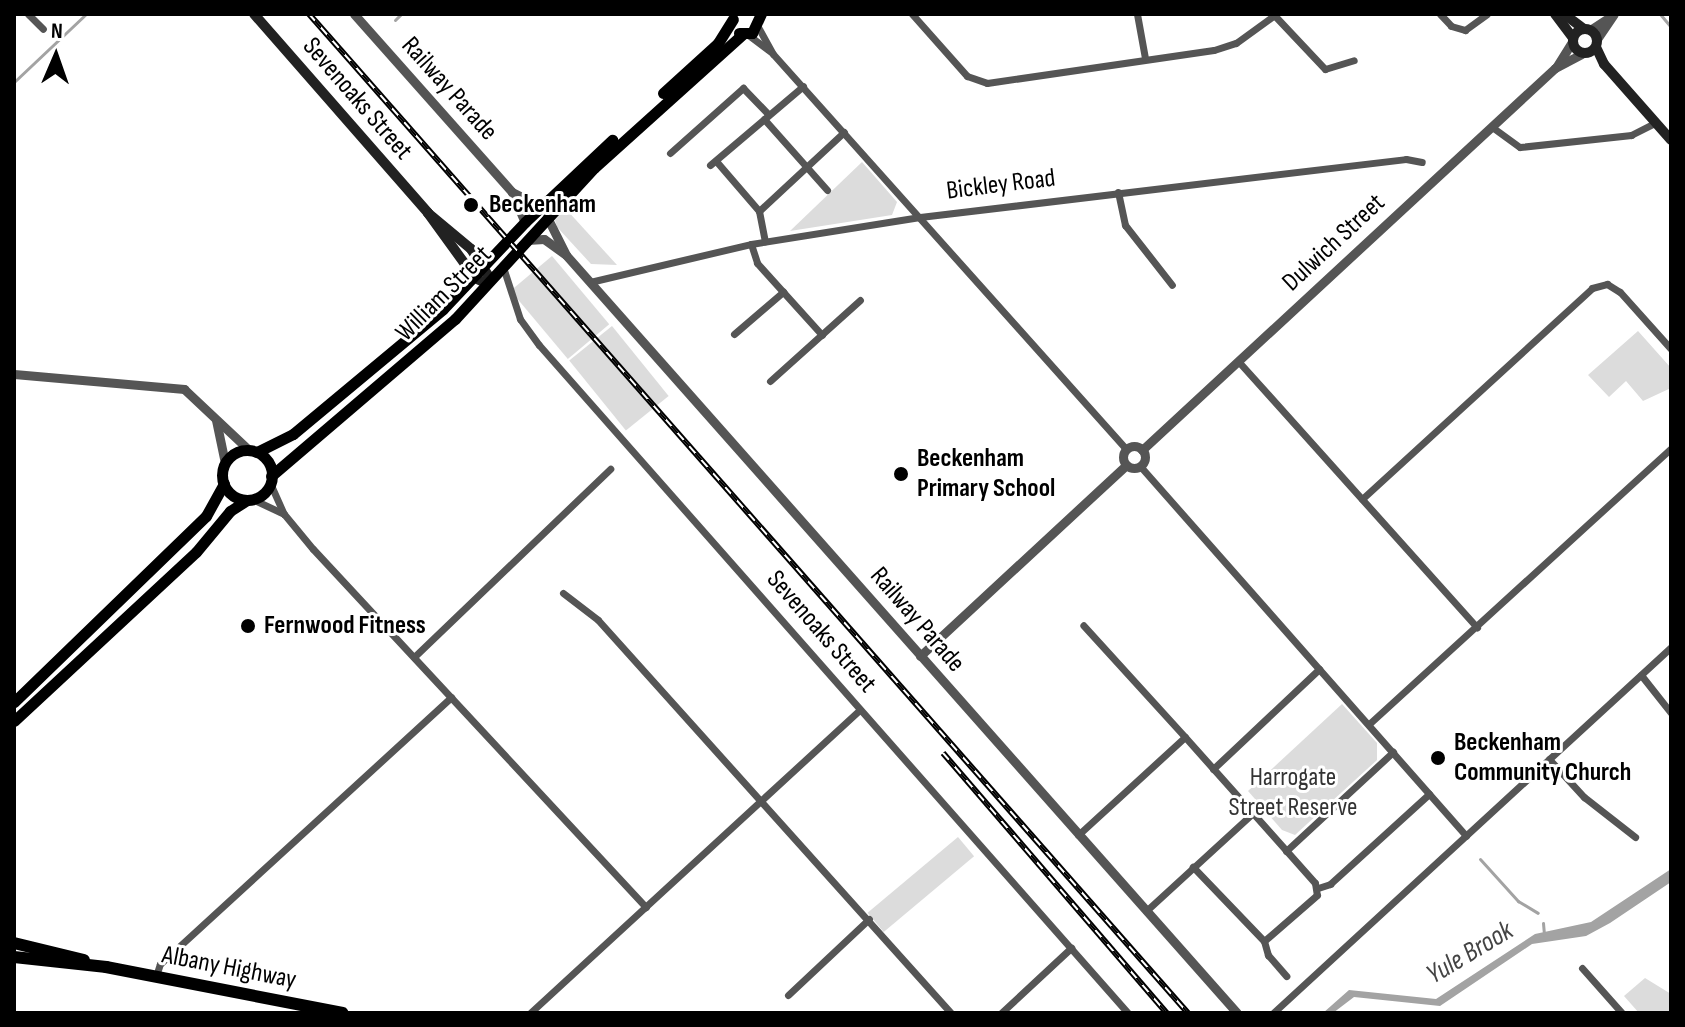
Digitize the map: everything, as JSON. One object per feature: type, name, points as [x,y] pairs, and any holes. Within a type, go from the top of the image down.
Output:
[{"type":"highway","name":"Albany Highway","points":[[14,943],[106,967]]},
{"type":"highway","name":"Albany Highway","points":[[14,957],[106,967],[343,1013]]},
{"type":"main road","name":"Sevenoaks Street","points":[[254,14],[428,213],[475,278],[490,282]]},
{"type":"main road","points":[[1555,14],[1584,54],[1604,64]]},
{"type":"main road","points":[[1564,14],[1592,36],[1604,64],[1671,140]]},
{"type":"main road","name":"William Street","points":[[271,480],[356,407],[490,282],[526,240],[544,212],[718,43],[733,16],[745,34]]},
{"type":"main road","name":"William Street","points":[[253,451],[293,434],[475,278],[525,222],[544,212],[761,17]]},
{"type":"main road","points":[[1572,40],[1592,36]]},
{"type":"main road","points":[[1584,54],[1592,36]]},
{"type":"main road","name":"Sevenoaks Street","points":[[428,213],[444,223],[485,266],[490,282]]},
{"type":"main road","points":[[14,702],[206,516],[224,484],[225,463],[234,454],[253,451],[268,463],[271,480],[250,499],[230,511],[196,552],[14,721]]},
{"type":"main road","points":[[224,484],[231,494],[250,499]]},
{"type":"street","points":[[28,14],[43,29]]},
{"type":"street","name":"Railway Parade","points":[[354,14],[512,192],[544,212],[566,255]]},
{"type":"street","points":[[912,14],[976,82],[1236,43],[1276,15],[1325,69],[1354,60]]},
{"type":"street","points":[[1137,14],[1145,58]]},
{"type":"street","points":[[1440,14],[1451,26],[1465,30],[1487,14]]},
{"type":"street","points":[[1592,36],[1614,14]]},
{"type":"street","points":[[761,17],[773,54]]},
{"type":"street","points":[[745,34],[773,54],[803,86],[1126,449],[1126,465]]},
{"type":"street","name":"Dulwich Street","points":[[1142,450],[1555,68],[1572,40]]},
{"type":"street","name":"Dulwich Street","points":[[1555,68],[1584,54]]},
{"type":"street","points":[[765,241],[759,211],[713,163],[803,86]]},
{"type":"street","points":[[670,153],[743,88],[827,190]]},
{"type":"street","points":[[1492,127],[1520,147],[1631,135],[1656,122]]},
{"type":"street","points":[[759,211],[844,132]]},
{"type":"street","name":"Bickley Road","points":[[590,282],[765,241],[920,217],[1406,159],[1422,162]]},
{"type":"street","name":"Railway Parade","points":[[512,192],[525,222]]},
{"type":"street","points":[[1118,192],[1125,225],[1172,285]]},
{"type":"street","name":"Railway Parade","points":[[526,240],[544,239],[566,255],[1237,1013]]},
{"type":"street","points":[[751,244],[757,263],[822,335]]},
{"type":"street","name":"Sevenoaks Street","points":[[503,267],[513,303],[539,345],[1128,1013]]},
{"type":"street","points":[[1362,499],[1592,288],[1607,284],[1620,292],[1671,349]]},
{"type":"street","points":[[734,334],[783,292]]},
{"type":"street","points":[[770,381],[860,300]]},
{"type":"street","points":[[1238,361],[1477,627]]},
{"type":"street","points":[[14,374],[166,385],[199,398],[216,420],[253,451]]},
{"type":"street","points":[[216,420],[225,463]]},
{"type":"street","points":[[1369,724],[1671,448]]},
{"type":"street","points":[[1126,449],[1142,450],[1140,466]]},
{"type":"street","points":[[920,656],[1126,465],[1140,466],[1466,836]]},
{"type":"street","points":[[414,657],[610,469]]},
{"type":"street","points":[[271,480],[284,514],[646,907]]},
{"type":"street","points":[[250,499],[284,514]]},
{"type":"street","points":[[563,593],[598,620],[763,800],[951,1013]]},
{"type":"street","points":[[1083,625],[1318,888]]},
{"type":"street","points":[[1273,1013],[1671,647]]},
{"type":"street","points":[[1213,769],[1319,669]]},
{"type":"street","points":[[1641,675],[1671,713]]},
{"type":"street","points":[[156,976],[173,951],[451,697]]},
{"type":"street","points":[[530,1013],[860,710]]},
{"type":"street","points":[[1078,835],[1185,737]]},
{"type":"street","points":[[1286,851],[1393,752]]},
{"type":"street","points":[[1549,759],[1584,797],[1635,837]]},
{"type":"street","points":[[1264,941],[1313,900],[1318,888],[1330,884],[1429,794]]},
{"type":"street","points":[[1146,911],[1253,813]]},
{"type":"street","points":[[1193,867],[1264,941],[1268,955],[1286,976]]},
{"type":"street","points":[[788,995],[869,919]]},
{"type":"street","points":[[1001,1013],[1071,948]]},
{"type":"street","points":[[1582,968],[1622,1013]]},
{"type":"green space","points":[[862,162],[897,202],[892,215],[790,231]]},
{"type":"green space","points":[[565,208],[617,265],[591,264],[557,227],[555,220]]},
{"type":"green space","points":[[552,256],[609,324],[568,359],[511,291]]},
{"type":"green space","points":[[612,326],[669,396],[626,431],[569,361]]},
{"type":"green space","points":[[1638,331],[1671,368],[1671,388],[1643,401],[1626,381],[1609,397],[1588,375]]},
{"type":"green space","name":"Harrogate Street Reserve","points":[[1342,704],[1377,743],[1377,760],[1295,835],[1282,830],[1248,791]]},
{"type":"green space","points":[[958,837],[974,856],[884,932],[868,913]]},
{"type":"green space","points":[[1645,978],[1671,994],[1671,1013],[1639,1013],[1624,996]]},
{"type":"shaded area","points":[[1671,869],[1671,882],[1610,923],[1586,936],[1532,944],[1440,1006],[1354,997],[1333,1013],[1323,1013],[1349,990],[1436,999],[1535,934],[1591,922]]},
{"type":"waterway","points":[[14,82],[86,14]]},
{"type":"waterway","points":[[395,20],[401,14]]},
{"type":"waterway","points":[[1660,14],[1671,27]]},
{"type":"waterway","points":[[1480,859],[1518,901],[1538,913]]},
{"type":"waterway","points":[[1543,923],[1544,935]]},
{"type":"railway","points":[[309,14],[1188,1013]]},
{"type":"railway","points":[[943,753],[1167,1013]]},
{"type":"place","name":"Beckenham","points":[[471,205]]},
{"type":"place","name":"Beckenham Primary School","points":[[901,474]]},
{"type":"place","name":"Fernwood Fitness","points":[[248,626]]},
{"type":"place","name":"Beckenham Community Church","points":[[1438,758]]},
{"type":"water label","name":"Yule Brook","points":[[1470,953]]}]
